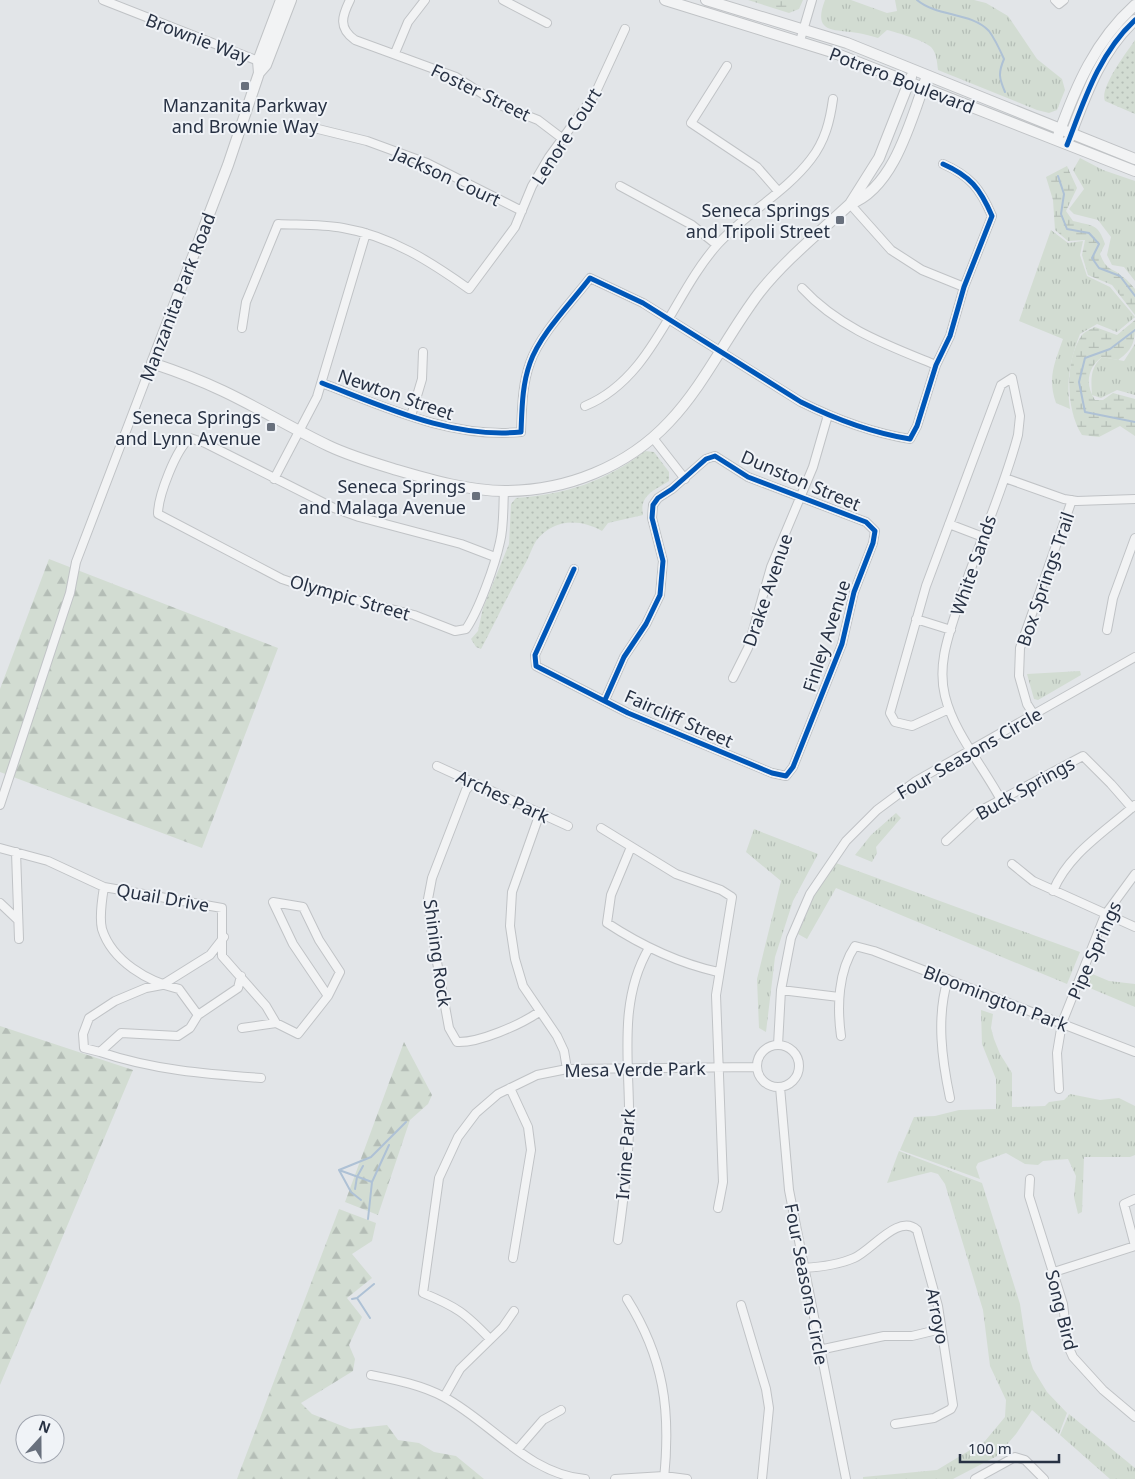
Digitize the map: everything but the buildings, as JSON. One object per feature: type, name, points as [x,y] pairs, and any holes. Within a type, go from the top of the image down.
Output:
[{"type":"street","name":"Brownie Way","points":[[102,0],[261,66]]},
{"type":"street","name":"Manzanita Park Road","points":[[0,805],[70,593],[76,562],[228,165],[281,0]]},
{"type":"street","name":"Manzanita Park Road","points":[[261,66],[291,0]]},
{"type":"street","name":"Foster Street","points":[[350,0],[342,19],[343,28],[355,40],[456,77],[500,105],[538,120],[563,139]]},
{"type":"street","points":[[395,54],[408,22],[425,0]]},
{"type":"street","points":[[503,0],[547,24]]},
{"type":"street","name":"Potrero Boulevard","points":[[665,0],[800,41],[923,87],[1135,171]]},
{"type":"street","name":"Potrero Boulevard","points":[[706,0],[848,43],[1135,159]]},
{"type":"street","points":[[800,41],[812,0]]},
{"type":"street","points":[[1056,140],[1090,60],[1108,32],[1135,5]]},
{"type":"street","points":[[1067,145],[1100,66],[1112,47],[1135,20]]},
{"type":"street","name":"Lenore Court","points":[[366,233],[413,253],[470,289],[510,236],[539,172],[596,94],[625,29]]},
{"type":"street","points":[[727,66],[691,123],[757,166],[778,191]]},
{"type":"street","points":[[152,362],[224,391],[330,447],[410,474],[456,485],[504,491],[540,489],[596,473],[621,461],[653,438],[680,409],[744,313],[780,268],[850,204],[879,158],[914,70]]},
{"type":"street","points":[[850,204],[863,198],[885,174],[902,142],[927,76]]},
{"type":"street","points":[[585,406],[611,393],[623,382],[641,360],[717,245],[733,228],[797,175],[821,143],[830,120],[833,99]]},
{"type":"street","name":"Jackson Court","points":[[314,128],[367,141],[420,160],[522,211]]},
{"type":"street","points":[[669,318],[801,402],[828,415],[894,436],[910,439],[917,426],[936,365],[955,324],[964,287],[992,216],[986,202],[970,179],[962,172],[943,164]]},
{"type":"street","points":[[620,186],[692,225],[717,245]]},
{"type":"street","points":[[850,204],[891,250],[922,270],[964,287]]},
{"type":"street","points":[[242,328],[246,302],[278,224],[320,226],[366,233],[336,329],[318,397],[274,479],[359,517],[461,544],[495,557],[502,534],[504,491]]},
{"type":"street","name":"Newton Street","points":[[322,383],[411,416],[468,432],[495,435],[521,432],[522,402],[530,361],[538,346],[590,278],[643,302],[669,318]]},
{"type":"street","points":[[802,288],[818,306],[851,328],[936,365]]},
{"type":"street","points":[[411,416],[422,379],[423,352]]},
{"type":"street","name":"White Sands","points":[[949,524],[1001,385],[1012,378],[1019,409],[1020,425],[1015,448],[951,630],[942,669],[943,687],[949,709],[1001,800]]},
{"type":"street","name":"Drake Avenue","points":[[733,678],[748,648],[771,567],[813,467],[828,415]]},
{"type":"street","name":"Olympic Street","points":[[274,479],[205,443],[190,438],[182,445],[158,501],[158,514],[282,579],[414,615],[455,631],[466,629],[472,620],[495,557]]},
{"type":"street","points":[[605,700],[624,657],[650,617],[660,595],[663,561],[652,518],[653,506],[658,498],[685,479],[653,438]]},
{"type":"street","name":"Dunston Street","points":[[685,479],[706,459],[715,456],[748,477],[866,522],[875,531]]},
{"type":"street","points":[[1005,478],[1072,500],[1135,498]]},
{"type":"street","name":"Box Springs Trail","points":[[1034,715],[1027,704],[1019,676],[1020,648],[1072,500]]},
{"type":"street","points":[[949,709],[912,726],[895,722],[891,718],[891,708],[916,619],[949,524],[983,536]]},
{"type":"street","name":"Finley Avenue","points":[[786,776],[793,766],[842,644],[854,592],[873,543],[875,531]]},
{"type":"street","points":[[1107,630],[1113,598],[1135,538]]},
{"type":"street","name":"Faircliff Street","points":[[574,569],[535,654],[536,666],[680,736],[772,773],[786,776]]},
{"type":"street","points":[[916,619],[951,630]]},
{"type":"street","name":"Four Seasons Circle","points":[[778,1045],[781,990],[785,961],[799,918],[823,872],[846,841],[896,794],[1135,658]]},
{"type":"street","name":"Buck Springs","points":[[946,840],[976,813],[1083,756],[1133,807]]},
{"type":"street","name":"Arches Park","points":[[437,766],[568,826]]},
{"type":"street","name":"Shining Rock","points":[[473,782],[466,790],[438,861],[428,899],[449,1028],[457,1042],[468,1042],[515,1025],[539,1012]]},
{"type":"street","points":[[1053,891],[1060,875],[1070,862],[1133,807]]},
{"type":"street","points":[[540,813],[512,892],[509,911],[518,975],[528,997],[557,1036],[564,1051],[567,1069]]},
{"type":"street","points":[[600,828],[676,874],[721,890],[732,897],[730,917],[718,972],[716,995],[723,1182],[718,1208]]},
{"type":"street","points":[[631,847],[611,895],[607,923],[649,948],[698,968],[718,972]]},
{"type":"street","points":[[0,848],[48,861],[104,887],[102,928],[112,950],[140,973],[162,985],[179,989],[198,1015]]},
{"type":"street","points":[[16,852],[19,939]]},
{"type":"street","points":[[1012,864],[1033,881],[1135,927]]},
{"type":"street","name":"Pipe Springs","points":[[1059,1089],[1057,1054],[1062,1023],[1106,915],[1135,874]]},
{"type":"street","name":"Quail Drive","points":[[104,887],[222,908],[224,937]]},
{"type":"street","points":[[224,937],[222,956],[266,1006],[276,1023],[298,1034],[328,996],[340,972],[320,940],[303,907],[273,902],[293,944],[328,996]]},
{"type":"street","points":[[0,903],[18,920]]},
{"type":"street","points":[[224,937],[210,955],[162,985],[146,988],[115,1001],[89,1018],[83,1034],[84,1048],[123,1060],[184,1072],[261,1078]]},
{"type":"street","name":"Bloomington Park","points":[[839,997],[849,954],[855,946],[948,979],[1135,1052]]},
{"type":"street","name":"Irvine Park","points":[[618,1240],[627,1160],[630,998],[640,962],[649,948]]},
{"type":"street","points":[[100,1052],[121,1033],[178,1036],[190,1028],[198,1015],[238,988],[241,976]]},
{"type":"street","points":[[948,979],[941,1015],[944,1070],[950,1098]]},
{"type":"street","points":[[781,990],[839,997],[838,1016],[841,1036]]},
{"type":"street","points":[[242,1028],[276,1023]]},
{"type":"street","points":[[778,1045],[791,1049],[799,1061],[797,1075],[793,1081],[780,1086],[774,1086],[762,1079],[757,1067],[758,1060],[765,1049],[778,1045]]},
{"type":"street","name":"Mesa Verde Park","points":[[490,1339],[461,1310],[422,1293],[435,1198],[444,1163],[458,1137],[476,1113],[510,1088],[536,1075],[567,1069],[757,1067]]},
{"type":"street","name":"Four Seasons Circle","points":[[780,1086],[789,1190],[819,1350],[846,1479]]},
{"type":"street","points":[[510,1088],[528,1127],[531,1150],[513,1258]]},
{"type":"street","name":"Song Bird","points":[[1030,1180],[1028,1196],[1063,1304],[1068,1346],[1072,1357],[1103,1390],[1135,1417]]},
{"type":"street","points":[[1054,1272],[1135,1246],[1124,1204],[1135,1199]]},
{"type":"street","name":"Arroyo","points":[[804,1268],[824,1266],[854,1258],[901,1225],[913,1226],[917,1230],[938,1306],[952,1391],[951,1410],[934,1418],[895,1424]]},
{"type":"street","points":[[627,1298],[648,1335],[664,1392],[668,1418],[664,1477]]},
{"type":"street","points":[[741,1305],[766,1389],[769,1408],[762,1479]]},
{"type":"street","points":[[444,1397],[460,1369],[503,1327],[514,1311]]},
{"type":"street","points":[[819,1350],[884,1336],[912,1336],[941,1329]]},
{"type":"street","points":[[371,1375],[398,1380],[444,1397],[517,1450],[549,1469],[572,1478],[585,1479]]},
{"type":"street","points":[[517,1450],[543,1420],[561,1410]]},
{"type":"street","points":[[975,1479],[1015,1457],[1025,1460],[1044,1479]]},
{"type":"street","points":[[615,1479],[664,1477],[687,1479]]},
{"type":"green space","points":[[748,0],[803,0],[799,9],[789,13]]},
{"type":"green space","points":[[825,0],[851,0],[887,13],[897,11],[895,0],[974,0],[986,3],[1008,16],[1037,59],[1062,79],[1065,90],[1057,110],[1049,113],[1037,110],[938,70],[936,55],[933,49],[910,37],[887,30],[878,38],[828,28],[821,19]]},
{"type":"green space","points":[[1135,40],[1135,114],[1105,101],[1104,95],[1115,70]]},
{"type":"green space","points":[[1080,158],[1103,170],[1135,181],[1135,281],[1124,267],[1112,265],[1107,255],[1111,237],[1098,220],[1074,214],[1069,209],[1084,189],[1073,170]]},
{"type":"green space","points":[[1067,166],[1077,188],[1066,211],[1073,221],[1090,225],[1100,232],[1105,244],[1100,254],[1105,264],[1135,289],[1135,315],[1112,285],[1088,275],[1082,255],[1085,240],[1068,241],[1055,230],[1053,200],[1046,177]]},
{"type":"green space","points":[[1051,230],[1068,243],[1083,241],[1080,255],[1087,276],[1110,287],[1135,317],[1117,332],[1097,324],[1080,334],[1070,371],[1068,389],[1070,409],[1056,403],[1052,386],[1053,370],[1063,339],[1019,321]]},
{"type":"green space","points":[[1135,320],[1133,343],[1128,352],[1118,360],[1102,357],[1093,366],[1089,383],[1095,400],[1103,400],[1113,393],[1135,399],[1135,436],[1120,426],[1099,437],[1082,435],[1073,413],[1069,385],[1072,358],[1076,345],[1083,334],[1095,327],[1117,335]]},
{"type":"green space","points":[[1135,344],[1135,395],[1117,390],[1101,398],[1092,395],[1092,374],[1098,361],[1102,357],[1124,361]]},
{"type":"green space","points":[[645,451],[654,452],[669,472],[669,481],[649,494],[643,503],[643,515],[608,523],[602,531],[584,524],[575,523],[567,523],[550,528],[534,544],[481,649],[476,647],[471,639],[478,631],[483,608],[509,544],[511,504],[516,498],[551,494],[584,485],[616,471]]},
{"type":"green space","points":[[49,559],[278,648],[202,848],[0,772],[0,689]]},
{"type":"green space","points":[[1080,671],[1081,675],[1038,700],[1034,699],[1027,674]]},
{"type":"green space","points":[[896,813],[901,818],[876,847],[877,853],[872,862],[855,855],[871,835]]},
{"type":"green space","points":[[754,829],[818,854],[793,901],[775,957],[766,1032],[759,1028],[757,979],[781,881],[746,852]]},
{"type":"green space","points":[[836,863],[1080,952],[1067,984],[836,888],[807,939],[798,934],[815,893]]},
{"type":"green space","points":[[1090,973],[1109,981],[1135,984],[1135,1007],[1085,986]]},
{"type":"green space","points":[[981,1010],[993,1014],[991,1028],[994,1039],[1000,1054],[1012,1073],[1012,1107],[1045,1106],[1049,1102],[1064,1100],[1070,1094],[1100,1100],[1119,1098],[1135,1106],[1135,1155],[1130,1157],[1084,1157],[1082,1212],[1078,1214],[1074,1197],[1076,1176],[1068,1159],[1043,1161],[1038,1165],[1025,1164],[1006,1153],[978,1163],[976,1167],[980,1179],[900,1150],[914,1117],[935,1116],[959,1110],[996,1109],[996,1079],[982,1044]]},
{"type":"green space","points":[[0,1026],[133,1070],[0,1385]]},
{"type":"green space","points":[[404,1042],[432,1095],[428,1104],[410,1120],[378,1215],[345,1202]]},
{"type":"green space","points":[[899,1151],[982,1183],[1020,1304],[1027,1350],[1033,1369],[1047,1392],[1067,1413],[1059,1434],[1032,1410],[1016,1434],[997,1456],[953,1479],[863,1479],[863,1477],[937,1470],[985,1441],[1005,1417],[1006,1400],[990,1366],[983,1310],[945,1184],[938,1174],[931,1172],[887,1183]]},
{"type":"green space","points":[[339,1209],[376,1223],[372,1241],[352,1254],[372,1278],[347,1298],[362,1317],[349,1345],[355,1359],[353,1371],[301,1403],[312,1414],[350,1429],[387,1425],[398,1440],[419,1443],[434,1452],[456,1456],[484,1479],[237,1479]]},
{"type":"green space","points":[[1069,1414],[1135,1468],[1135,1479],[1110,1479],[1060,1435]]},
{"type":"waterway","points":[[917,0],[934,9],[964,17],[982,25],[989,31],[1004,59],[1000,75],[1005,92]]},
{"type":"waterway","points":[[1058,176],[1064,194],[1061,214],[1067,229],[1089,233],[1099,244],[1092,258],[1099,268],[1120,276],[1135,296]]},
{"type":"waterway","points":[[1135,330],[1110,349],[1085,358],[1079,382],[1085,412],[1135,422]]},
{"type":"waterway","points":[[339,1170],[371,1157],[406,1122]]},
{"type":"waterway","points":[[372,1182],[389,1145]]},
{"type":"waterway","points":[[357,1177],[363,1166]]},
{"type":"waterway","points":[[361,1200],[351,1192],[339,1170],[372,1182],[368,1219]]},
{"type":"waterway","points":[[355,1189],[357,1177]]},
{"type":"waterway","points":[[352,1299],[357,1298],[374,1284]]},
{"type":"waterway","points":[[357,1298],[370,1318]]},
{"type":"cycle path","points":[[1067,145],[1086,95],[1102,62],[1122,33],[1135,20]]},
{"type":"cycle path","points":[[322,383],[394,411],[444,426],[495,433],[521,432],[525,380],[530,363],[548,330],[590,278],[643,303],[801,402],[854,425],[910,439],[917,426],[936,365],[950,336],[964,287],[992,216],[973,184],[960,173],[943,164]]},
{"type":"cycle path","points":[[574,569],[535,655],[536,666],[628,713],[772,773],[786,776],[793,767],[842,644],[854,592],[873,543],[875,531],[866,522],[748,477],[715,456],[706,459],[672,489],[658,498],[653,505],[652,518],[663,561],[660,595],[646,624],[624,657],[605,700]]},
{"type":"place","name":"Manzanita Parkway and Brownie Way","points":[[245,86]]},
{"type":"place","name":"Seneca Springs and Tripoli Street","points":[[840,220]]},
{"type":"place","name":"Seneca Springs and Lynn Avenue","points":[[271,427]]},
{"type":"place","name":"Seneca Springs and Malaga Avenue","points":[[476,496]]}]
